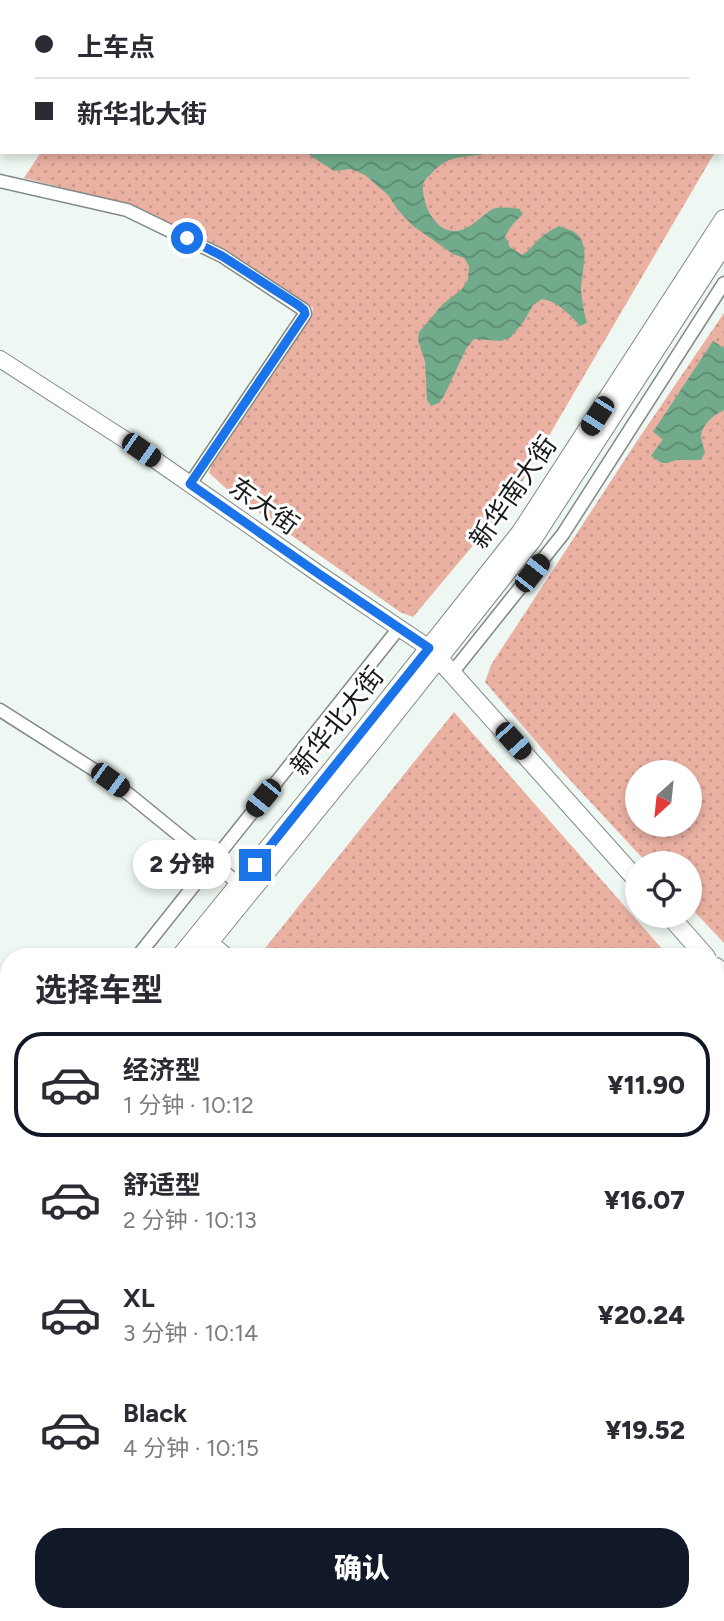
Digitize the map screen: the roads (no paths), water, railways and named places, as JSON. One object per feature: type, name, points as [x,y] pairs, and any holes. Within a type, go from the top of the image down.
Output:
[{"type":"main road","name":"新华南大街","points":[[434,653],[521,532],[724,219]]},
{"type":"main road","name":"新华南大街","points":[[434,653],[532,540],[724,244]]},
{"type":"main road","points":[[434,653],[625,867]]},
{"type":"main road","name":"新华北大街","points":[[187,948],[434,653]]},
{"type":"main road","name":"新华北大街","points":[[204,948],[434,653]]},
{"type":"main road","points":[[680,928],[698,948]]},
{"type":"street","points":[[0,181],[127,210],[222,256],[304,310],[305,314],[190,484]]},
{"type":"street","points":[[452,673],[563,534],[724,283]]},
{"type":"street","name":"东大街","points":[[0,359],[141,450],[434,653]]},
{"type":"street","points":[[143,948],[399,628]]},
{"type":"street","points":[[0,710],[110,780],[239,884]]},
{"type":"street","points":[[209,942],[216,948]]},
{"type":"water","points":[[308,154],[483,154],[449,160],[427,178],[423,188],[430,214],[441,227],[457,231],[493,209],[520,209],[522,215],[505,236],[510,247],[522,255],[559,226],[575,232],[584,248],[581,290],[587,323],[580,326],[559,306],[542,299],[533,305],[511,337],[501,341],[474,339],[466,349],[444,396],[439,403],[431,406],[427,400],[425,361],[418,340],[419,332],[443,304],[462,289],[468,279],[469,266],[464,258],[453,254],[413,226],[388,195],[365,175],[351,169],[334,171]]},
{"type":"water","points":[[713,341],[724,348],[724,410],[716,414],[702,431],[705,452],[701,460],[662,463],[651,456],[663,439],[653,432]]}]
